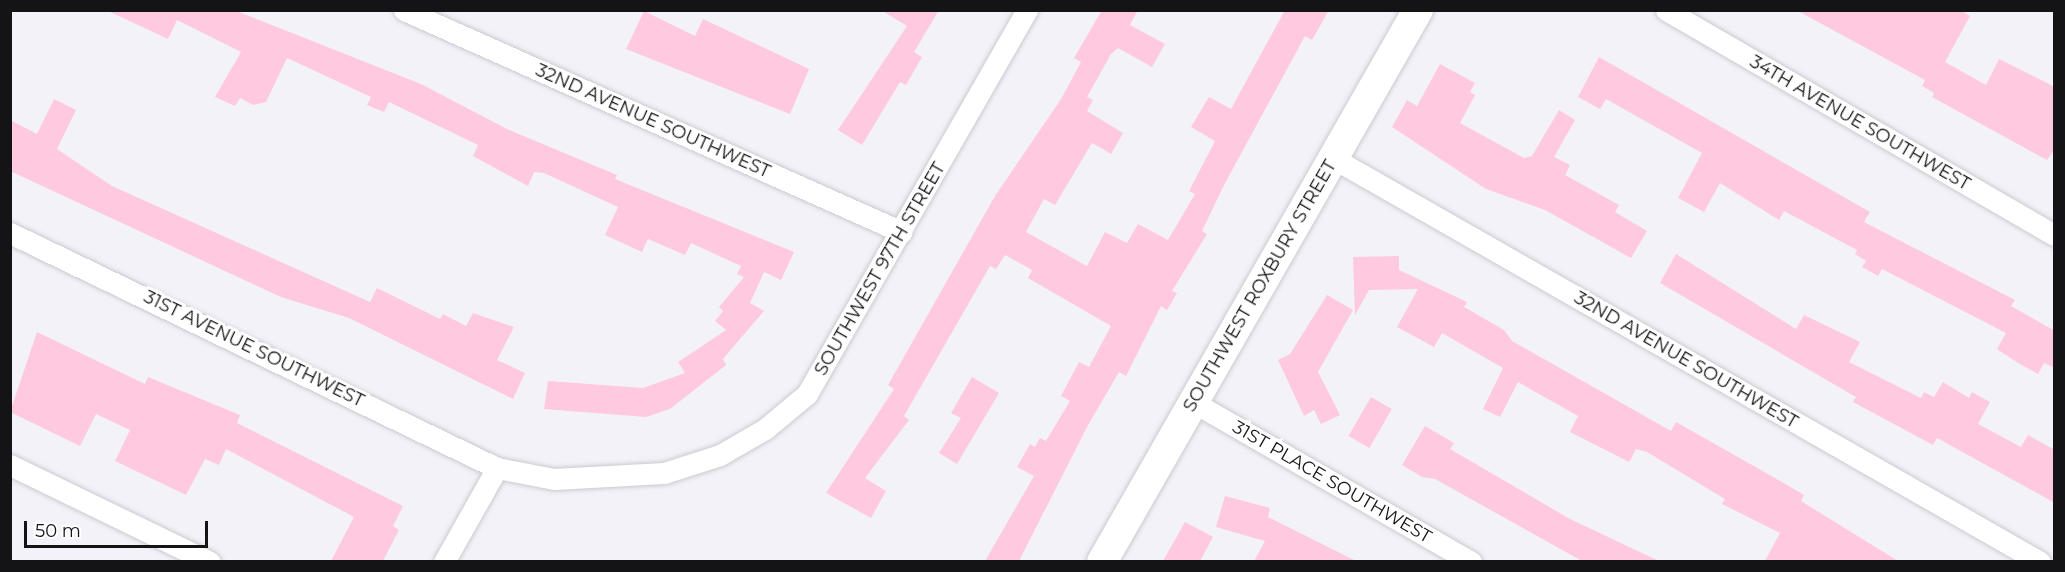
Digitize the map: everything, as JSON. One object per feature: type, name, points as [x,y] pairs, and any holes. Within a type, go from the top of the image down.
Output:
[{"type":"main road","name":"SOUTHWEST ROXBURY STREET","points":[[1102,561],[1418,10]]},
{"type":"street","name":"32ND AVENUE SOUTHWEST","points":[[404,10],[902,231]]},
{"type":"street","name":"SOUTHWEST 97TH STREET","points":[[497,468],[554,479],[664,473],[720,455],[765,429],[807,394],[1028,10]]},
{"type":"street","name":"34TH AVENUE SOUTHWEST","points":[[1666,10],[2055,235]]},
{"type":"street","name":"32ND AVENUE SOUTHWEST","points":[[1333,158],[2040,561]]},
{"type":"street","name":"31ST AVENUE SOUTHWEST","points":[[10,233],[497,468]]},
{"type":"street","name":"31ST PLACE SOUTHWEST","points":[[1193,402],[1471,561]]},
{"type":"street","points":[[10,465],[210,561]]},
{"type":"street","points":[[444,561],[497,468]]},
{"type":"building","points":[[106,10],[234,10],[421,84],[507,129],[617,175],[615,179],[794,252],[781,280],[764,272],[750,303],[764,311],[723,359],[726,365],[670,409],[646,417],[544,409],[548,381],[643,388],[685,373],[678,362],[726,330],[715,321],[723,311],[719,307],[744,277],[737,274],[741,266],[691,243],[685,255],[648,239],[642,252],[605,235],[618,207],[544,173],[534,172],[528,186],[473,156],[478,145],[389,102],[384,112],[367,105],[371,97],[287,58],[266,102],[253,105],[240,98],[235,106],[215,97],[241,52],[177,20],[168,39]]},
{"type":"building","points":[[881,10],[939,10],[914,52],[922,57],[906,85],[900,82],[862,145],[838,130],[907,26]]},
{"type":"building","points":[[1102,10],[1138,10],[1130,25],[1165,44],[1152,67],[1118,48],[1111,54],[1087,97],[1093,100],[1087,111],[1123,133],[1111,154],[1092,143],[1055,205],[1044,199],[1026,232],[1087,266],[1105,232],[1127,243],[1138,224],[1168,240],[1195,194],[1189,191],[1215,141],[1191,127],[1209,97],[1231,109],[1285,10],[1329,10],[1312,40],[1305,36],[1224,185],[1202,231],[1207,234],[1172,291],[1177,293],[1167,310],[1161,306],[1126,376],[1119,372],[1087,427],[1019,561],[985,561],[1034,476],[1017,467],[1030,444],[1035,447],[1040,438],[1046,441],[1070,401],[1061,396],[1079,362],[1089,367],[1111,326],[1028,278],[1032,270],[1005,255],[996,269],[990,266],[904,416],[909,420],[865,478],[886,491],[871,518],[826,493],[894,389],[888,385],[995,196],[1061,99],[1081,62],[1074,58]]},
{"type":"building","points":[[1796,10],[1960,10],[1970,16],[1945,62],[1986,85],[1999,59],[2055,87],[2055,149],[2047,160],[1932,97],[1934,93],[1922,86],[1925,80]]},
{"type":"building","points":[[644,11],[695,36],[703,19],[809,69],[790,114],[626,49]]},
{"type":"building","points":[[1599,57],[1870,212],[1864,222],[2015,300],[2011,306],[2055,331],[2055,368],[2044,363],[2038,374],[2018,363],[1997,349],[2006,333],[1882,269],[1878,276],[1862,267],[1866,261],[1855,254],[1857,250],[1784,211],[1779,220],[1720,183],[1704,212],[1678,198],[1702,153],[1606,99],[1600,109],[1578,97]]},
{"type":"building","points":[[1440,64],[1475,83],[1470,92],[1475,95],[1460,123],[1524,158],[1532,156],[1559,110],[1575,120],[1554,157],[1570,165],[1565,175],[1619,205],[1615,212],[1647,231],[1631,258],[1545,210],[1486,189],[1392,127],[1407,100],[1417,106]]},
{"type":"building","points":[[54,99],[76,110],[57,149],[112,186],[370,302],[377,288],[440,319],[443,314],[466,326],[473,313],[514,327],[497,360],[525,373],[513,399],[349,318],[281,297],[10,171],[10,120],[37,134]]},
{"type":"building","points":[[1676,254],[1796,329],[1804,315],[1860,342],[1849,362],[1921,398],[1924,392],[1934,397],[1943,382],[1969,398],[1972,392],[1990,402],[1978,424],[2021,447],[2028,435],[2055,450],[2055,503],[1937,438],[1933,445],[1853,402],[1856,397],[1660,283]]},
{"type":"building","points":[[1399,256],[1399,270],[1467,302],[1464,307],[1504,330],[1512,341],[1671,431],[1676,422],[1775,478],[1804,495],[1801,501],[1898,561],[1765,561],[1780,533],[1722,504],[1725,499],[1647,452],[1636,449],[1629,462],[1570,432],[1578,416],[1518,382],[1500,417],[1483,409],[1503,368],[1442,333],[1434,347],[1397,327],[1418,289],[1369,290],[1355,315],[1353,257]]},
{"type":"building","points":[[1327,295],[1353,310],[1318,372],[1340,415],[1321,424],[1314,410],[1304,416],[1278,360],[1290,354]]},
{"type":"building","points":[[37,332],[145,384],[148,377],[240,415],[237,423],[403,506],[393,526],[399,530],[383,561],[331,561],[354,517],[226,449],[219,465],[205,459],[186,495],[115,461],[130,430],[96,414],[80,446],[10,412]]},
{"type":"building","points":[[972,377],[999,393],[957,464],[939,453],[961,418],[951,413]]},
{"type":"building","points":[[1371,397],[1392,409],[1369,448],[1348,436]]},
{"type":"building","points":[[1425,426],[1454,443],[1450,449],[1570,519],[1659,561],[1582,561],[1435,479],[1422,477],[1402,465]]},
{"type":"building","points":[[1225,496],[1270,508],[1268,517],[1356,561],[1254,561],[1265,541],[1216,527]]},
{"type":"building","points":[[1185,522],[1213,537],[1200,561],[1163,561]]}]
